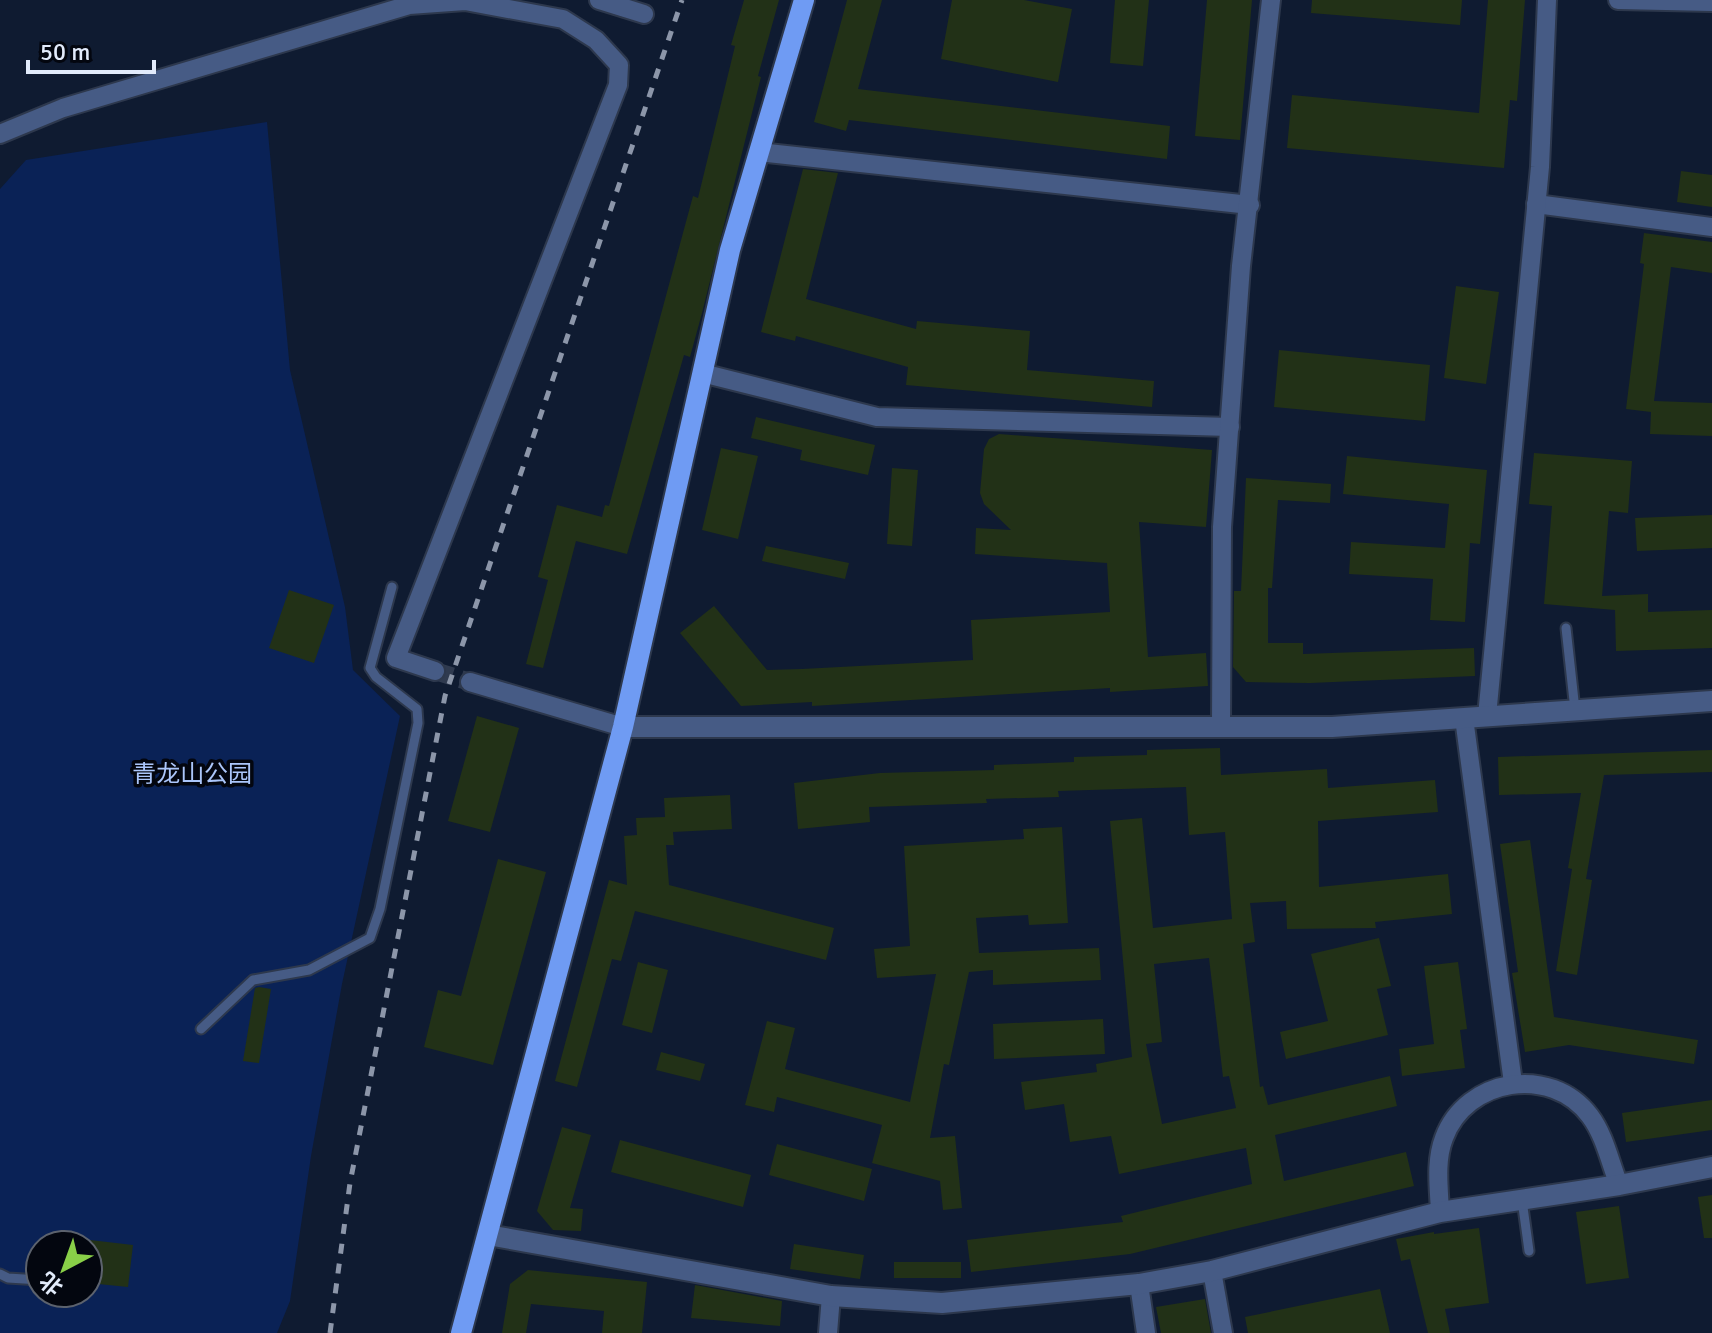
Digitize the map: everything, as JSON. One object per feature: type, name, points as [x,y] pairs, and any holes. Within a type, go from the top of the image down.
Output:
[{"type":"main road","points":[[461,1333],[623,727],[730,250],[804,0]]},
{"type":"street","points":[[599,0],[644,14]]},
{"type":"street","points":[[1221,725],[1222,527],[1241,266],[1271,0]]},
{"type":"street","points":[[1487,716],[1536,204],[1547,0]]},
{"type":"street","points":[[1618,0],[1712,2]]},
{"type":"street","points":[[0,134],[63,108],[409,5],[465,1],[563,19],[596,40],[619,65],[618,85],[396,658],[435,671]]},
{"type":"street","points":[[759,152],[1250,205]]},
{"type":"street","points":[[1536,204],[1712,227]]},
{"type":"street","points":[[702,373],[877,417],[1230,427]]},
{"type":"street","points":[[470,682],[623,727],[1332,727],[1712,701]]},
{"type":"street","points":[[1464,718],[1513,1083]]},
{"type":"street","points":[[1440,1212],[1438,1164],[1449,1126],[1476,1097],[1513,1083],[1542,1085],[1569,1096],[1580,1105],[1598,1128],[1619,1185]]},
{"type":"street","points":[[488,1235],[831,1296],[942,1303],[1139,1284],[1212,1271],[1440,1212],[1619,1185],[1712,1167]]},
{"type":"street","points":[[1212,1271],[1223,1333]]},
{"type":"street","points":[[1139,1284],[1146,1333]]},
{"type":"street","points":[[828,1333],[831,1296]]},
{"type":"lane","points":[[201,1029],[253,980],[309,970],[370,938],[380,909],[418,723],[417,709],[376,677],[370,668],[392,587]]},
{"type":"lane","points":[[1566,628],[1575,710]]},
{"type":"lane","points":[[1522,1200],[1529,1251]]},
{"type":"lane","points":[[0,1274],[24,1279]]},
{"type":"green space","name":"青龙山公园","points":[[267,122],[290,370],[345,607],[353,670],[400,716],[342,984],[311,1156],[290,1301],[277,1333],[0,1333],[0,189],[26,160]]},
{"type":"building","points":[[744,0],[779,0],[690,357],[684,355],[627,554],[576,541],[543,668],[526,664],[548,580],[538,577],[557,505],[602,517],[605,505],[609,506],[693,196],[698,198],[735,46],[731,45]]},
{"type":"building","points":[[847,0],[882,0],[858,89],[1170,126],[1167,159],[849,120],[846,131],[814,122]]},
{"type":"building","points":[[952,0],[1024,0],[1072,9],[1058,82],[941,59]]},
{"type":"building","points":[[1115,0],[1149,0],[1143,66],[1110,63]]},
{"type":"building","points":[[1207,0],[1252,0],[1240,140],[1195,136]]},
{"type":"building","points":[[1312,0],[1462,0],[1460,25],[1311,13]]},
{"type":"building","points":[[1488,0],[1525,0],[1517,101],[1510,100],[1504,168],[1287,148],[1292,95],[1479,113]]},
{"type":"building","points":[[803,169],[838,173],[806,299],[916,329],[917,321],[1030,331],[1027,370],[1154,381],[1152,407],[906,385],[908,367],[796,336],[795,341],[761,332]]},
{"type":"building","points":[[1681,171],[1712,175],[1712,207],[1677,202]]},
{"type":"building","points":[[1644,233],[1712,242],[1712,273],[1671,267],[1654,401],[1712,403],[1712,436],[1650,434],[1651,412],[1626,409],[1644,264],[1640,263]]},
{"type":"building","points":[[1456,286],[1499,292],[1486,384],[1444,378]]},
{"type":"building","points":[[1279,350],[1430,365],[1425,421],[1274,407]]},
{"type":"building","points":[[756,417],[875,445],[868,475],[800,460],[802,450],[751,438]]},
{"type":"building","points":[[999,434],[1212,450],[1206,527],[1139,522],[1148,657],[1206,653],[1208,686],[1110,692],[1110,688],[812,706],[812,702],[741,706],[680,633],[714,606],[767,670],[802,669],[973,660],[971,620],[1110,612],[1107,563],[975,554],[976,528],[1011,530],[984,504],[980,493],[984,449],[989,439]]},
{"type":"building","points":[[721,448],[758,456],[738,539],[702,530]]},
{"type":"building","points":[[1534,453],[1632,461],[1628,513],[1609,511],[1602,596],[1648,594],[1648,612],[1712,610],[1712,648],[1616,651],[1615,610],[1544,604],[1552,506],[1529,504]]},
{"type":"building","points":[[1347,456],[1487,470],[1480,544],[1470,543],[1465,622],[1430,620],[1433,579],[1349,574],[1351,542],[1445,548],[1449,504],[1343,494]]},
{"type":"building","points":[[892,468],[918,470],[912,546],[887,544]]},
{"type":"building","points":[[1246,478],[1331,484],[1330,503],[1278,500],[1272,588],[1268,588],[1268,643],[1303,643],[1303,654],[1474,648],[1475,676],[1310,683],[1246,682],[1233,667],[1234,591],[1241,591]]},
{"type":"building","points":[[1712,515],[1712,548],[1637,551],[1635,518]]},
{"type":"building","points":[[766,546],[849,563],[845,579],[762,561]]},
{"type":"building","points":[[289,590],[334,605],[314,663],[269,648]]},
{"type":"building","points":[[477,716],[519,728],[490,832],[448,821]]},
{"type":"building","points":[[1220,748],[1221,775],[1327,769],[1328,788],[1435,780],[1438,812],[1318,821],[1319,887],[1448,874],[1452,914],[1375,922],[1376,928],[1287,929],[1286,901],[1250,903],[1255,942],[1243,944],[1260,1087],[1263,1086],[1268,1105],[1390,1076],[1397,1106],[1275,1135],[1284,1181],[1406,1152],[1414,1186],[1130,1254],[971,1272],[967,1240],[1123,1222],[1121,1216],[1252,1184],[1246,1148],[1119,1174],[1111,1136],[1070,1142],[1064,1104],[1025,1110],[1021,1082],[1097,1072],[1096,1064],[1132,1057],[1110,821],[1142,818],[1153,928],[1232,919],[1225,832],[1189,835],[1186,787],[1058,791],[1059,797],[869,807],[870,822],[798,829],[794,783],[880,773],[994,770],[994,765],[1074,762],[1074,757],[1147,755],[1147,750]],"holes":[[[1209,958],[1223,1077],[1229,1076],[1236,1108],[1162,1124],[1146,1044],[1162,1042],[1154,964]]]},
{"type":"building","points":[[1712,750],[1712,772],[1604,775],[1586,879],[1592,880],[1577,975],[1556,971],[1572,869],[1568,868],[1581,793],[1499,795],[1498,757]]},
{"type":"building","points":[[730,795],[732,829],[673,832],[674,845],[666,845],[669,885],[834,928],[826,960],[635,911],[621,961],[612,959],[577,1087],[555,1081],[609,880],[627,885],[624,836],[637,835],[636,818],[665,817],[664,798]]},
{"type":"building","points":[[1062,827],[1068,923],[1029,925],[1028,915],[976,918],[979,953],[1099,948],[1101,980],[993,985],[993,970],[969,972],[949,1065],[944,1064],[930,1138],[955,1136],[962,1208],[943,1210],[940,1181],[872,1163],[882,1125],[777,1097],[774,1112],[745,1105],[767,1021],[795,1028],[785,1069],[910,1102],[936,974],[877,978],[874,949],[910,946],[904,846],[1024,839],[1023,829]]},
{"type":"building","points":[[1530,840],[1554,1017],[1698,1040],[1694,1064],[1569,1045],[1525,1052],[1512,973],[1518,972],[1500,844]]},
{"type":"building","points":[[498,859],[546,872],[493,1065],[424,1047],[438,990],[461,996]]},
{"type":"building","points":[[1379,938],[1391,986],[1377,989],[1388,1035],[1286,1059],[1280,1032],[1328,1021],[1311,954]]},
{"type":"building","points":[[638,962],[668,970],[652,1033],[622,1025]]},
{"type":"building","points":[[1458,962],[1467,1029],[1460,1030],[1465,1068],[1402,1076],[1399,1049],[1434,1044],[1424,966]]},
{"type":"building","points":[[255,988],[271,989],[259,1063],[243,1061]]},
{"type":"building","points":[[1103,1019],[1105,1054],[994,1059],[993,1024]]},
{"type":"building","points":[[661,1052],[705,1064],[700,1081],[656,1070]]},
{"type":"building","points":[[1712,1100],[1712,1130],[1626,1142],[1622,1113]]},
{"type":"building","points":[[562,1127],[591,1135],[570,1208],[583,1209],[581,1231],[553,1230],[537,1211]]},
{"type":"building","points":[[620,1140],[751,1175],[743,1207],[611,1172]]},
{"type":"building","points":[[777,1144],[872,1169],[864,1201],[769,1175]]},
{"type":"building","points":[[1712,1195],[1712,1238],[1704,1238],[1698,1197]]},
{"type":"building","points":[[1619,1206],[1629,1278],[1586,1284],[1576,1212]]},
{"type":"building","points":[[1479,1228],[1489,1303],[1445,1309],[1450,1333],[1428,1333],[1410,1259],[1401,1261],[1396,1239]]},
{"type":"building","points":[[104,1242],[133,1245],[128,1287],[104,1285]]},
{"type":"building","points":[[794,1244],[864,1255],[860,1279],[790,1269]]},
{"type":"building","points":[[894,1262],[961,1262],[961,1278],[894,1278]]},
{"type":"building","points":[[528,1270],[647,1282],[642,1333],[602,1333],[604,1311],[531,1304],[526,1333],[502,1333],[510,1284]]},
{"type":"building","points":[[695,1285],[782,1301],[780,1326],[691,1318]]},
{"type":"building","points":[[1380,1289],[1390,1333],[1248,1333],[1245,1317]]},
{"type":"building","points":[[1205,1299],[1211,1333],[1161,1333],[1156,1307]]},
{"type":"tunnel","points":[[435,671],[470,682]]},
{"type":"railway","points":[[330,1333],[350,1183],[445,696],[682,0]]}]
